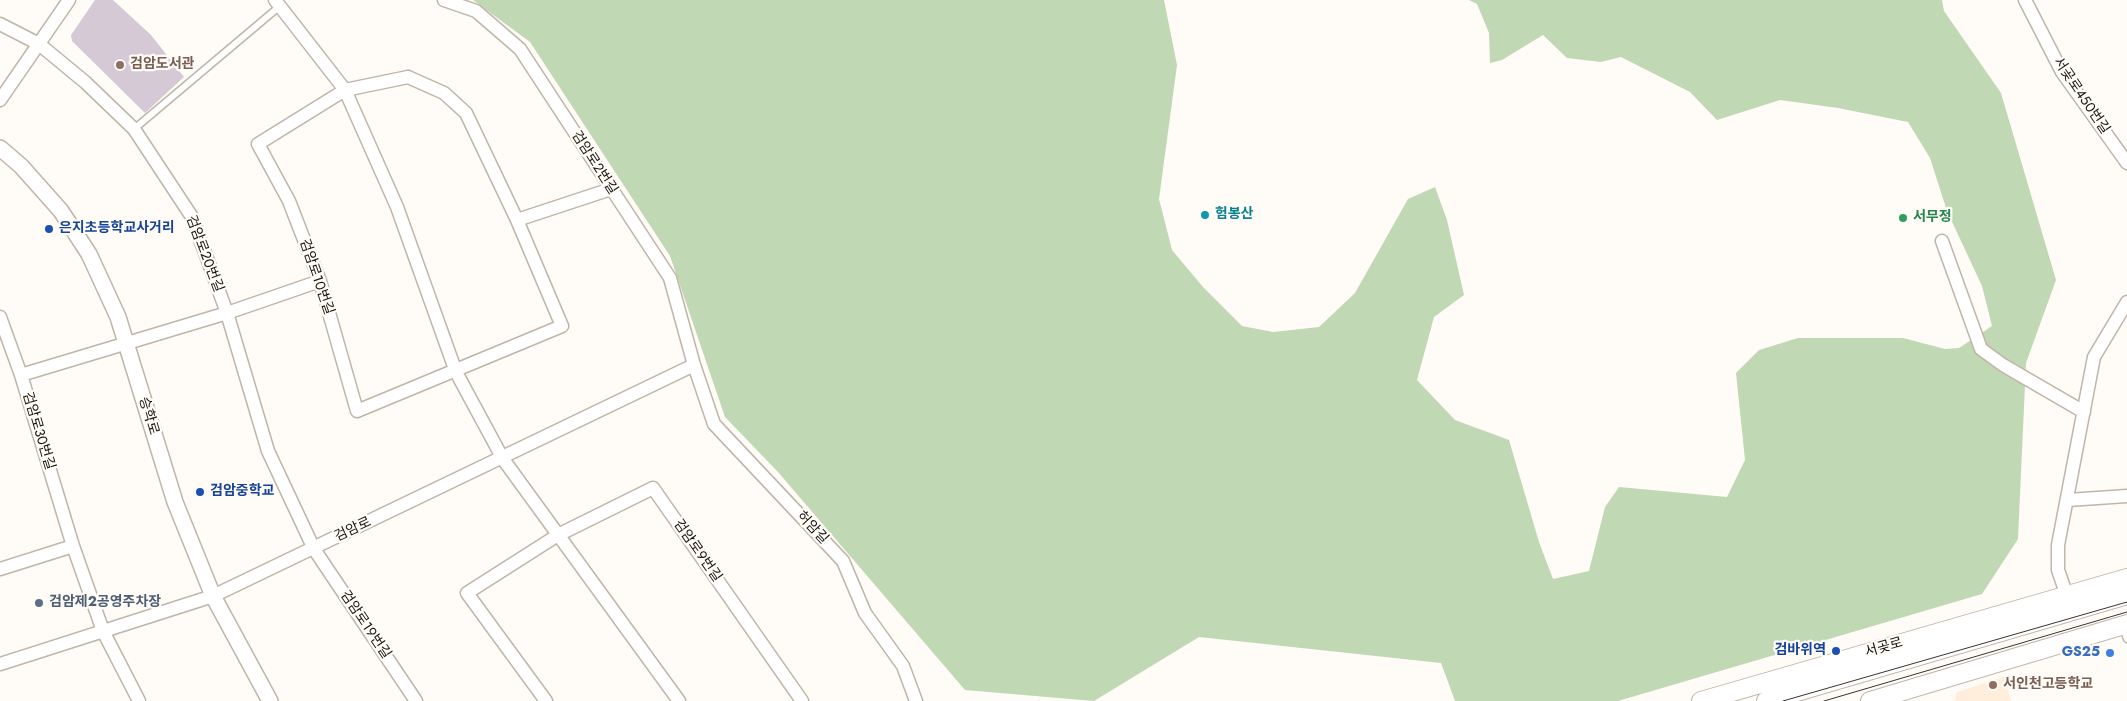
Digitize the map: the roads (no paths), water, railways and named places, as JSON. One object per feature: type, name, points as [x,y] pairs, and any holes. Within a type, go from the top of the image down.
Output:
[{"type":"main road","name":"서곶로","points":[[1700,701],[2127,578]]},
{"type":"main road","name":"서곶로","points":[[1766,701],[2127,595]]},
{"type":"main road","points":[[1870,701],[2126,629]]},
{"type":"street","points":[[0,100],[69,0]]},
{"type":"street","name":"검암로2번길","points":[[444,0],[476,11],[520,48],[670,278],[694,365]]},
{"type":"street","name":"서곶로450번길","points":[[2025,0],[2062,72],[2127,163]]},
{"type":"street","points":[[281,2],[345,90],[397,207],[456,372],[503,459],[680,701]]},
{"type":"street","name":"검암로20번길","points":[[0,24],[39,44],[85,82],[134,129],[192,216],[227,314],[268,451],[314,549]]},
{"type":"street","name":"검암로10번길","points":[[408,77],[444,92],[466,113],[517,220],[562,326],[456,372],[357,411],[320,280],[289,201],[258,144],[345,90],[408,77]]},
{"type":"street","name":"승학로","points":[[0,148],[21,166],[61,211],[89,254],[118,317],[172,495],[213,596],[270,701]]},
{"type":"street","points":[[517,220],[611,189]]},
{"type":"street","points":[[1942,241],[1981,349],[2003,365],[2084,412]]},
{"type":"street","points":[[21,375],[227,314],[320,280]]},
{"type":"street","points":[[2067,596],[2058,570],[2058,545],[2094,356],[2127,302]]},
{"type":"street","name":"검암로30번길","points":[[0,317],[21,375],[73,546],[103,631],[139,701]]},
{"type":"street","name":"검암로","points":[[0,664],[213,596],[503,459],[694,365]]},
{"type":"street","name":"허암길","points":[[694,365],[714,424],[843,561],[865,613],[903,666],[916,701]]},
{"type":"street","name":"검암로9번길","points":[[546,701],[467,593],[558,535],[653,488],[802,701]]},
{"type":"street","points":[[2068,500],[2127,496]]},
{"type":"street","points":[[0,569],[73,546]]},
{"type":"street","name":"검암로19번길","points":[[314,549],[416,701]]},
{"type":"lane","points":[[134,129],[281,2]]},
{"type":"tram line","points":[[1783,701],[2127,602]]},
{"type":"tram line","points":[[1824,701],[2127,612]]},
{"type":"place","name":"검암도서관","points":[[120,65]]},
{"type":"place","name":"험봉산","points":[[1205,215]]},
{"type":"place","name":"서무정","points":[[1903,218]]},
{"type":"place","name":"은지초등학교사거리","points":[[49,229]]},
{"type":"place","name":"검암중학교","points":[[200,492]]},
{"type":"place","name":"검암제2공영주차장","points":[[39,603]]},
{"type":"place","name":"검바위역","points":[[1836,651]]},
{"type":"place","name":"GS25","points":[[2110,653]]},
{"type":"place","name":"서인천고등학교","points":[[1993,685]]}]
